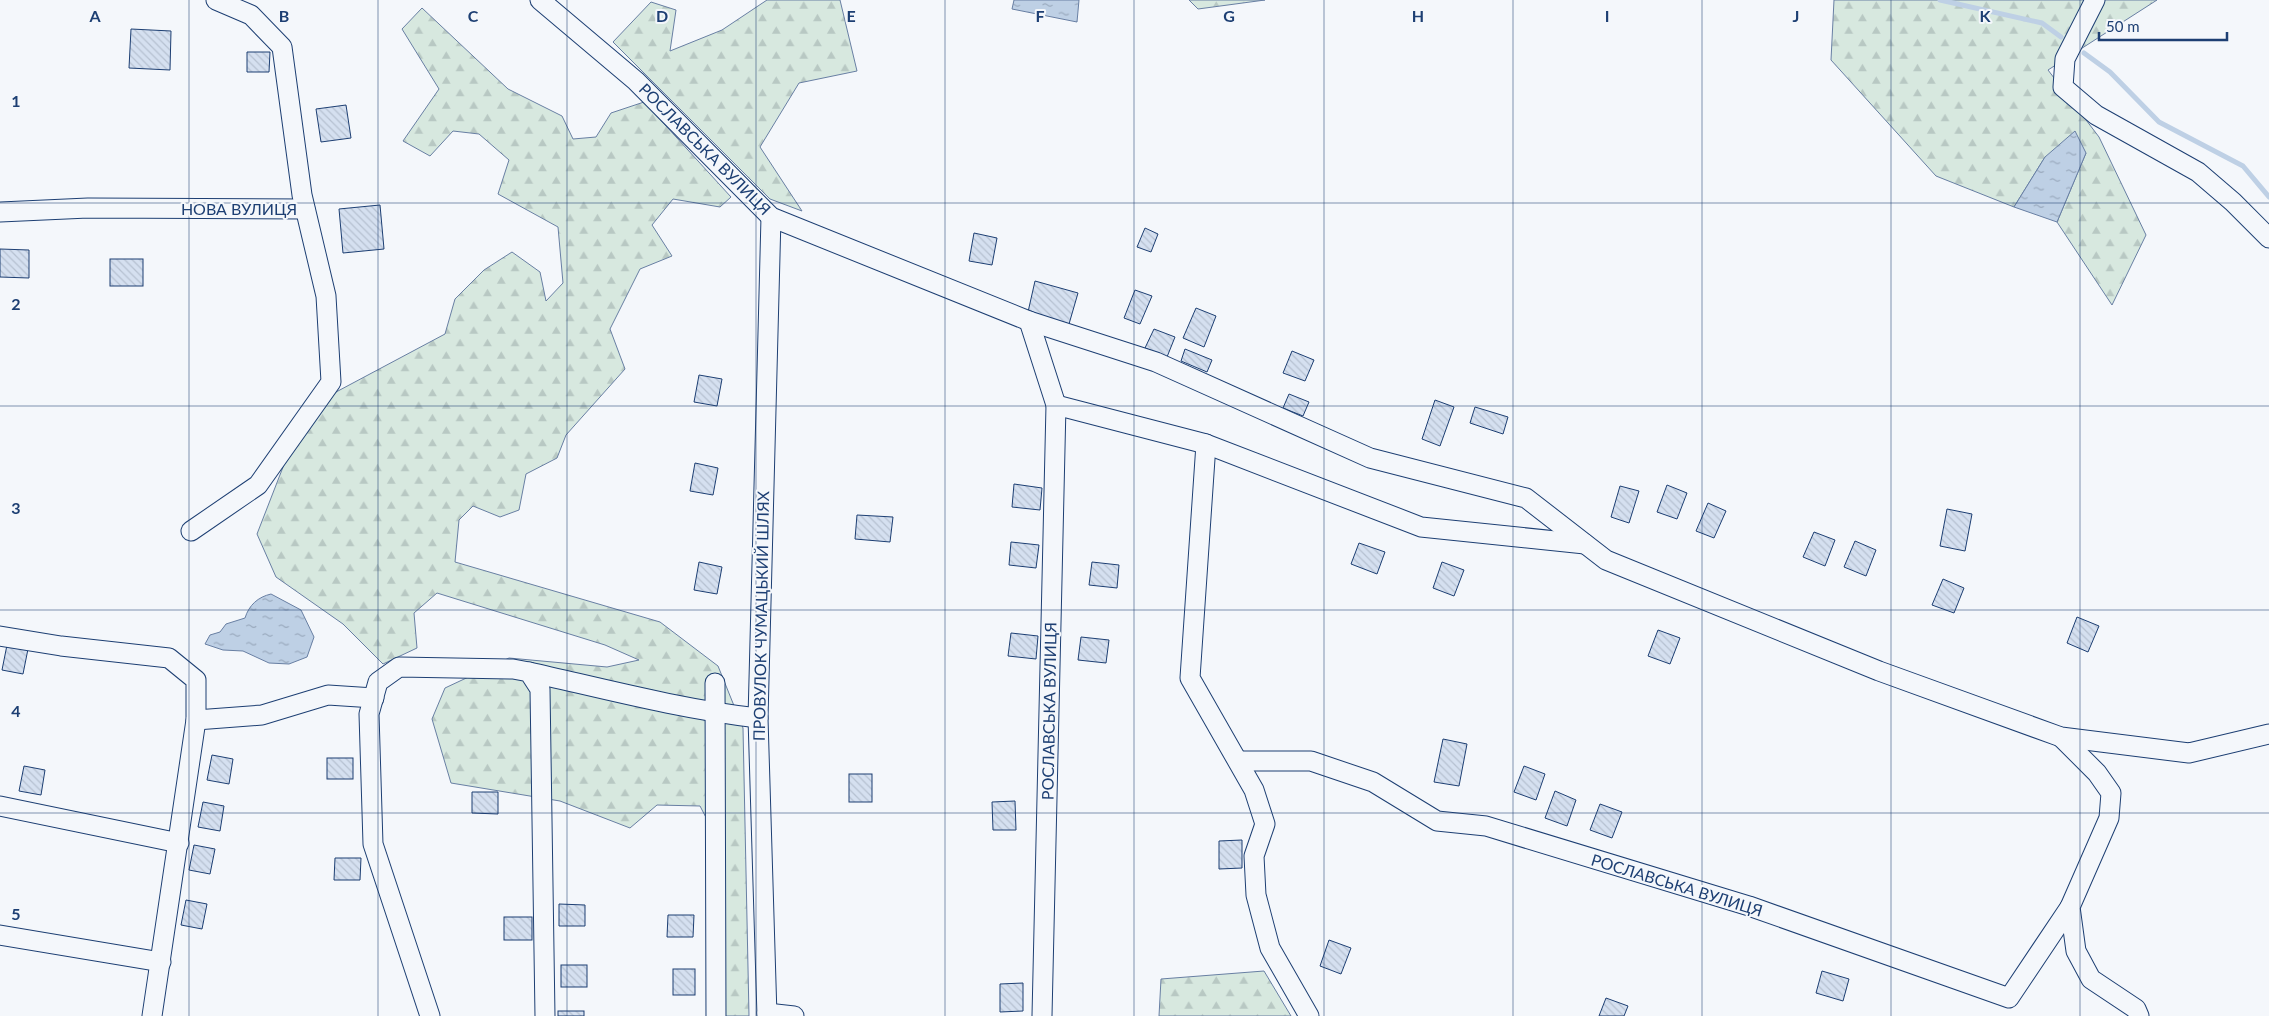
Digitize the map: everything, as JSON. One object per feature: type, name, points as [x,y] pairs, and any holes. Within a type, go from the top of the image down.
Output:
[{"type":"street","points":[[216,0],[251,15],[282,47],[305,209]]},
{"type":"street","name":"РОСЛАВСЬКА ВУЛИЦЯ","points":[[540,0],[636,81],[770,217],[1029,321],[1156,362],[1370,458],[1526,498],[1606,560],[1870,668],[2061,737],[2189,752],[2269,734]]},
{"type":"street","points":[[2094,0],[2066,59],[2063,87],[2096,115],[2198,172],[2233,202],[2269,238]]},
{"type":"street","name":"НОВА ВУЛИЦЯ","points":[[0,212],[88,208],[305,209],[326,296],[331,382],[258,485],[191,531]]},
{"type":"street","name":"ПРОВУЛОК ЧУМАЦЬКИЙ ШЛЯХ","points":[[767,1015],[758,718],[770,217]]},
{"type":"street","name":"РОСЛАВСЬКА ВУЛИЦЯ","points":[[1029,321],[1056,405],[1042,1016]]},
{"type":"street","points":[[1056,405],[1206,444],[1421,527],[1586,544]]},
{"type":"street","points":[[1206,444],[1190,678],[1254,790],[1265,824],[1254,856],[1256,895],[1270,948],[1309,1016]]},
{"type":"street","points":[[0,636],[61,646],[169,658],[196,680],[196,720],[152,1016]]},
{"type":"street","points":[[430,1016],[374,844],[369,714],[378,682],[399,667],[513,669],[715,713],[758,718]]},
{"type":"street","points":[[529,672],[540,690],[545,1016]]},
{"type":"street","points":[[715,683],[716,1016]]},
{"type":"street","points":[[196,720],[262,715],[328,695],[374,698]]},
{"type":"street","name":"РОСЛАВСЬКА ВУЛИЦЯ","points":[[1239,761],[1311,761],[1373,782],[1437,821],[1486,826],[1749,906],[2010,998],[2070,907],[2109,818],[2111,793],[2097,773],[2061,737]]},
{"type":"street","points":[[0,806],[179,843]]},
{"type":"street","points":[[2070,907],[2076,951],[2091,979],[2136,1008],[2139,1016]]},
{"type":"street","points":[[0,934],[161,962]]},
{"type":"street","points":[[767,1015],[794,1016]]},
{"type":"green space","points":[[767,0],[840,0],[857,71],[799,83],[760,147],[802,211],[770,199],[613,42],[651,2],[676,10],[670,51],[722,30]]},
{"type":"green space","points":[[1189,0],[1265,0],[1198,9]]},
{"type":"green space","points":[[1834,0],[2157,0],[2048,70],[2099,137],[2146,235],[2112,305],[2057,222],[2086,153],[2045,157],[2014,207],[1936,176],[1831,60]]},
{"type":"green space","points":[[422,8],[508,89],[562,116],[573,139],[596,137],[611,113],[644,102],[731,197],[720,207],[673,199],[652,225],[672,256],[640,269],[610,329],[625,369],[566,435],[557,458],[526,474],[519,510],[500,517],[473,506],[459,520],[455,562],[660,622],[718,666],[743,728],[749,1016],[721,1016],[725,854],[700,806],[657,805],[630,828],[560,801],[451,783],[432,719],[445,688],[509,658],[607,667],[639,660],[605,645],[437,593],[414,613],[417,648],[383,664],[343,624],[276,577],[257,534],[306,408],[445,334],[455,299],[484,270],[512,252],[540,272],[546,301],[563,283],[558,227],[498,194],[509,160],[479,134],[453,131],[430,156],[403,141],[439,89],[402,29]]},
{"type":"green space","points":[[1264,971],[1291,1016],[1159,1016],[1161,979]]},
{"type":"water","points":[[1014,0],[1079,0],[1077,22],[1012,9]]},
{"type":"water","points":[[2075,131],[2086,153],[2057,222],[2014,207],[2045,157]]},
{"type":"water","points":[[271,594],[301,610],[314,637],[307,657],[289,664],[269,663],[243,651],[223,650],[205,644],[210,635],[220,632],[226,624],[245,618],[255,602]]},
{"type":"building","points":[[131,29],[171,31],[170,70],[129,68]]},
{"type":"building","points":[[247,52],[270,52],[269,72],[247,72]]},
{"type":"building","points":[[346,105],[351,138],[321,142],[316,109]]},
{"type":"building","points":[[380,205],[384,249],[343,253],[339,209]]},
{"type":"building","points":[[1145,228],[1158,234],[1151,252],[1137,247]]},
{"type":"building","points":[[974,233],[997,238],[992,265],[969,261]]},
{"type":"building","points":[[0,249],[29,250],[29,278],[0,277]]},
{"type":"building","points":[[110,259],[143,259],[143,286],[110,286]]},
{"type":"building","points":[[1035,281],[1078,293],[1069,324],[1028,312]]},
{"type":"building","points":[[1135,290],[1152,296],[1140,324],[1124,318]]},
{"type":"building","points":[[1196,308],[1216,316],[1204,347],[1183,338]]},
{"type":"building","points":[[1154,329],[1175,337],[1167,357],[1145,348]]},
{"type":"building","points":[[1185,349],[1212,360],[1207,372],[1181,361]]},
{"type":"building","points":[[1292,351],[1314,360],[1305,381],[1283,373]]},
{"type":"building","points":[[699,375],[722,379],[717,406],[694,402]]},
{"type":"building","points":[[1289,394],[1309,402],[1303,416],[1283,408]]},
{"type":"building","points":[[1435,400],[1454,407],[1440,446],[1422,439]]},
{"type":"building","points":[[1475,407],[1508,417],[1503,434],[1470,423]]},
{"type":"building","points":[[695,463],[718,468],[713,495],[690,491]]},
{"type":"building","points":[[1014,484],[1042,488],[1040,510],[1012,507]]},
{"type":"building","points":[[1667,485],[1687,493],[1677,519],[1657,512]]},
{"type":"building","points":[[1620,486],[1639,491],[1629,523],[1611,517]]},
{"type":"building","points":[[1708,503],[1726,511],[1714,538],[1696,531]]},
{"type":"building","points":[[1947,509],[1972,514],[1965,551],[1940,546]]},
{"type":"building","points":[[857,515],[893,517],[890,542],[855,539]]},
{"type":"building","points":[[1814,532],[1835,540],[1825,566],[1803,557]]},
{"type":"building","points":[[1855,541],[1876,550],[1866,576],[1844,567]]},
{"type":"building","points":[[1011,542],[1039,545],[1036,568],[1009,565]]},
{"type":"building","points":[[1359,543],[1385,552],[1377,574],[1351,564]]},
{"type":"building","points":[[699,562],[722,567],[717,594],[694,590]]},
{"type":"building","points":[[1092,562],[1119,565],[1117,588],[1089,585]]},
{"type":"building","points":[[1442,562],[1464,570],[1454,596],[1433,588]]},
{"type":"building","points":[[1943,579],[1964,588],[1954,613],[1932,605]]},
{"type":"building","points":[[2077,617],[2099,626],[2088,652],[2067,643]]},
{"type":"building","points":[[1658,630],[1680,638],[1670,664],[1648,656]]},
{"type":"building","points":[[1011,633],[1038,636],[1036,659],[1008,656]]},
{"type":"building","points":[[1081,637],[1109,640],[1106,663],[1078,660]]},
{"type":"building","points":[[7,645],[28,649],[23,674],[2,670]]},
{"type":"building","points":[[1443,739],[1467,744],[1459,786],[1434,782]]},
{"type":"building","points":[[212,755],[233,759],[229,784],[207,780]]},
{"type":"building","points":[[327,758],[353,758],[353,779],[327,779]]},
{"type":"building","points":[[24,766],[45,770],[41,795],[19,791]]},
{"type":"building","points":[[1524,766],[1545,774],[1536,800],[1514,792]]},
{"type":"building","points":[[849,774],[872,774],[872,802],[849,802]]},
{"type":"building","points":[[1555,791],[1576,800],[1567,826],[1545,818]]},
{"type":"building","points":[[472,792],[498,792],[498,814],[472,813]]},
{"type":"building","points":[[1015,801],[1016,830],[993,830],[992,802]]},
{"type":"building","points":[[203,802],[224,806],[220,831],[198,827]]},
{"type":"building","points":[[1600,804],[1622,812],[1612,838],[1590,830]]},
{"type":"building","points":[[1242,840],[1242,868],[1219,869],[1219,841]]},
{"type":"building","points":[[194,845],[215,849],[210,874],[189,870]]},
{"type":"building","points":[[335,858],[361,858],[360,880],[334,880]]},
{"type":"building","points":[[186,900],[207,904],[202,929],[181,925]]},
{"type":"building","points":[[559,904],[585,905],[585,926],[559,926]]},
{"type":"building","points":[[668,915],[694,915],[693,937],[667,937]]},
{"type":"building","points":[[504,917],[532,917],[532,940],[504,940]]},
{"type":"building","points":[[1329,940],[1351,948],[1341,974],[1320,966]]},
{"type":"building","points":[[561,965],[587,965],[587,987],[561,987]]},
{"type":"building","points":[[673,969],[695,969],[695,995],[673,995]]},
{"type":"building","points":[[1822,971],[1849,979],[1843,1001],[1816,993]]},
{"type":"building","points":[[1023,983],[1023,1011],[1000,1012],[1000,984]]},
{"type":"building","points":[[1606,998],[1628,1006],[1624,1016],[1599,1016]]},
{"type":"building","points":[[558,1011],[584,1011],[584,1016],[558,1016]]},
{"type":"waterway","points":[[1940,0],[2042,23],[2061,37]]},
{"type":"waterway","points":[[2084,53],[2110,72],[2159,122],[2243,166],[2269,197]]}]
